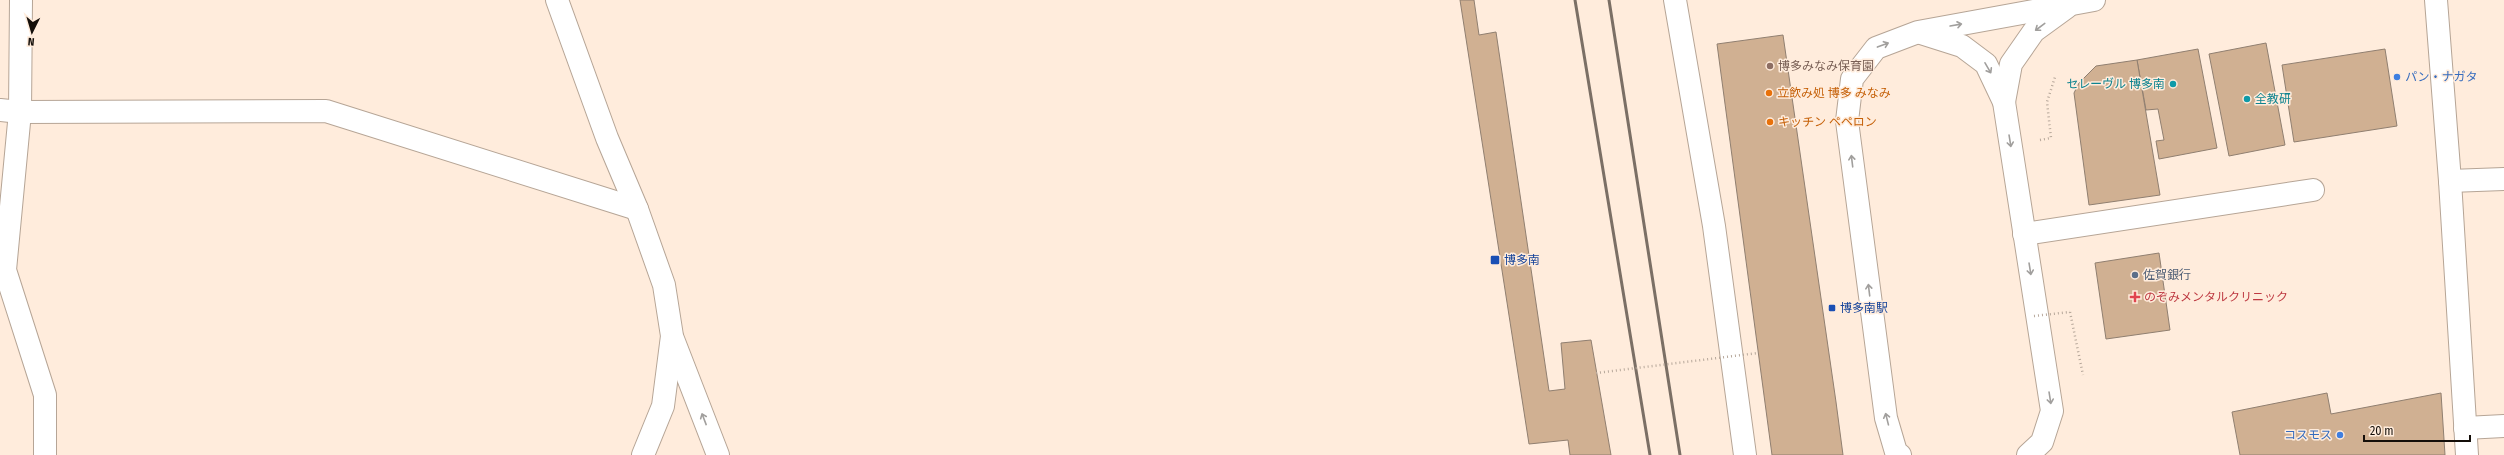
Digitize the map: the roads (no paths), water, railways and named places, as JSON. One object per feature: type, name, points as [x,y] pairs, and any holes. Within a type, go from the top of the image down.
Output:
[{"type":"street","points":[[21,0],[10,111],[6,270],[45,395],[45,455]]},
{"type":"street","points":[[557,0],[607,138],[636,209],[664,285],[672,336],[718,455]]},
{"type":"street","points":[[1676,0],[1714,226],[1746,455]]},
{"type":"street","points":[[1900,455],[1896,452],[1886,418],[1847,122],[1852,79],[1876,48],[1918,32],[2094,0]]},
{"type":"street","points":[[2436,0],[2450,181],[2467,455]]},
{"type":"street","points":[[2004,102],[2011,64],[2034,31],[2071,4]]},
{"type":"street","points":[[1918,32],[1962,46],[1986,64],[2004,102],[2052,411],[2042,442],[2028,455]]},
{"type":"street","points":[[10,111],[326,111],[636,209]]},
{"type":"street","points":[[2450,181],[2504,179]]},
{"type":"street","points":[[2024,234],[2313,190]]},
{"type":"street","points":[[643,455],[663,406],[672,336]]},
{"type":"street","points":[[2465,428],[2504,426]]},
{"type":"railway","points":[[1575,0],[1650,455]]},
{"type":"railway","points":[[1609,0],[1680,455]]},
{"type":"place","name":"博多みなみ保育園","points":[[1770,66]]},
{"type":"place","name":"パン・ナガタ","points":[[2397,77]]},
{"type":"place","name":"セレーヴル 博多南","points":[[2173,84]]},
{"type":"place","name":"立飲み処 博多 みなみ","points":[[1769,93]]},
{"type":"place","name":"全教研","points":[[2247,99]]},
{"type":"place","name":"キッチン ペペロン","points":[[1770,122]]},
{"type":"place","name":"博多南","points":[[1495,260]]},
{"type":"place","name":"佐賀銀行","points":[[2135,275]]},
{"type":"place","name":"のぞみメンタルクリニック","points":[[2135,297]]},
{"type":"place","name":"博多南駅","points":[[1832,308]]},
{"type":"place","name":"コスモス","points":[[2340,435]]}]
